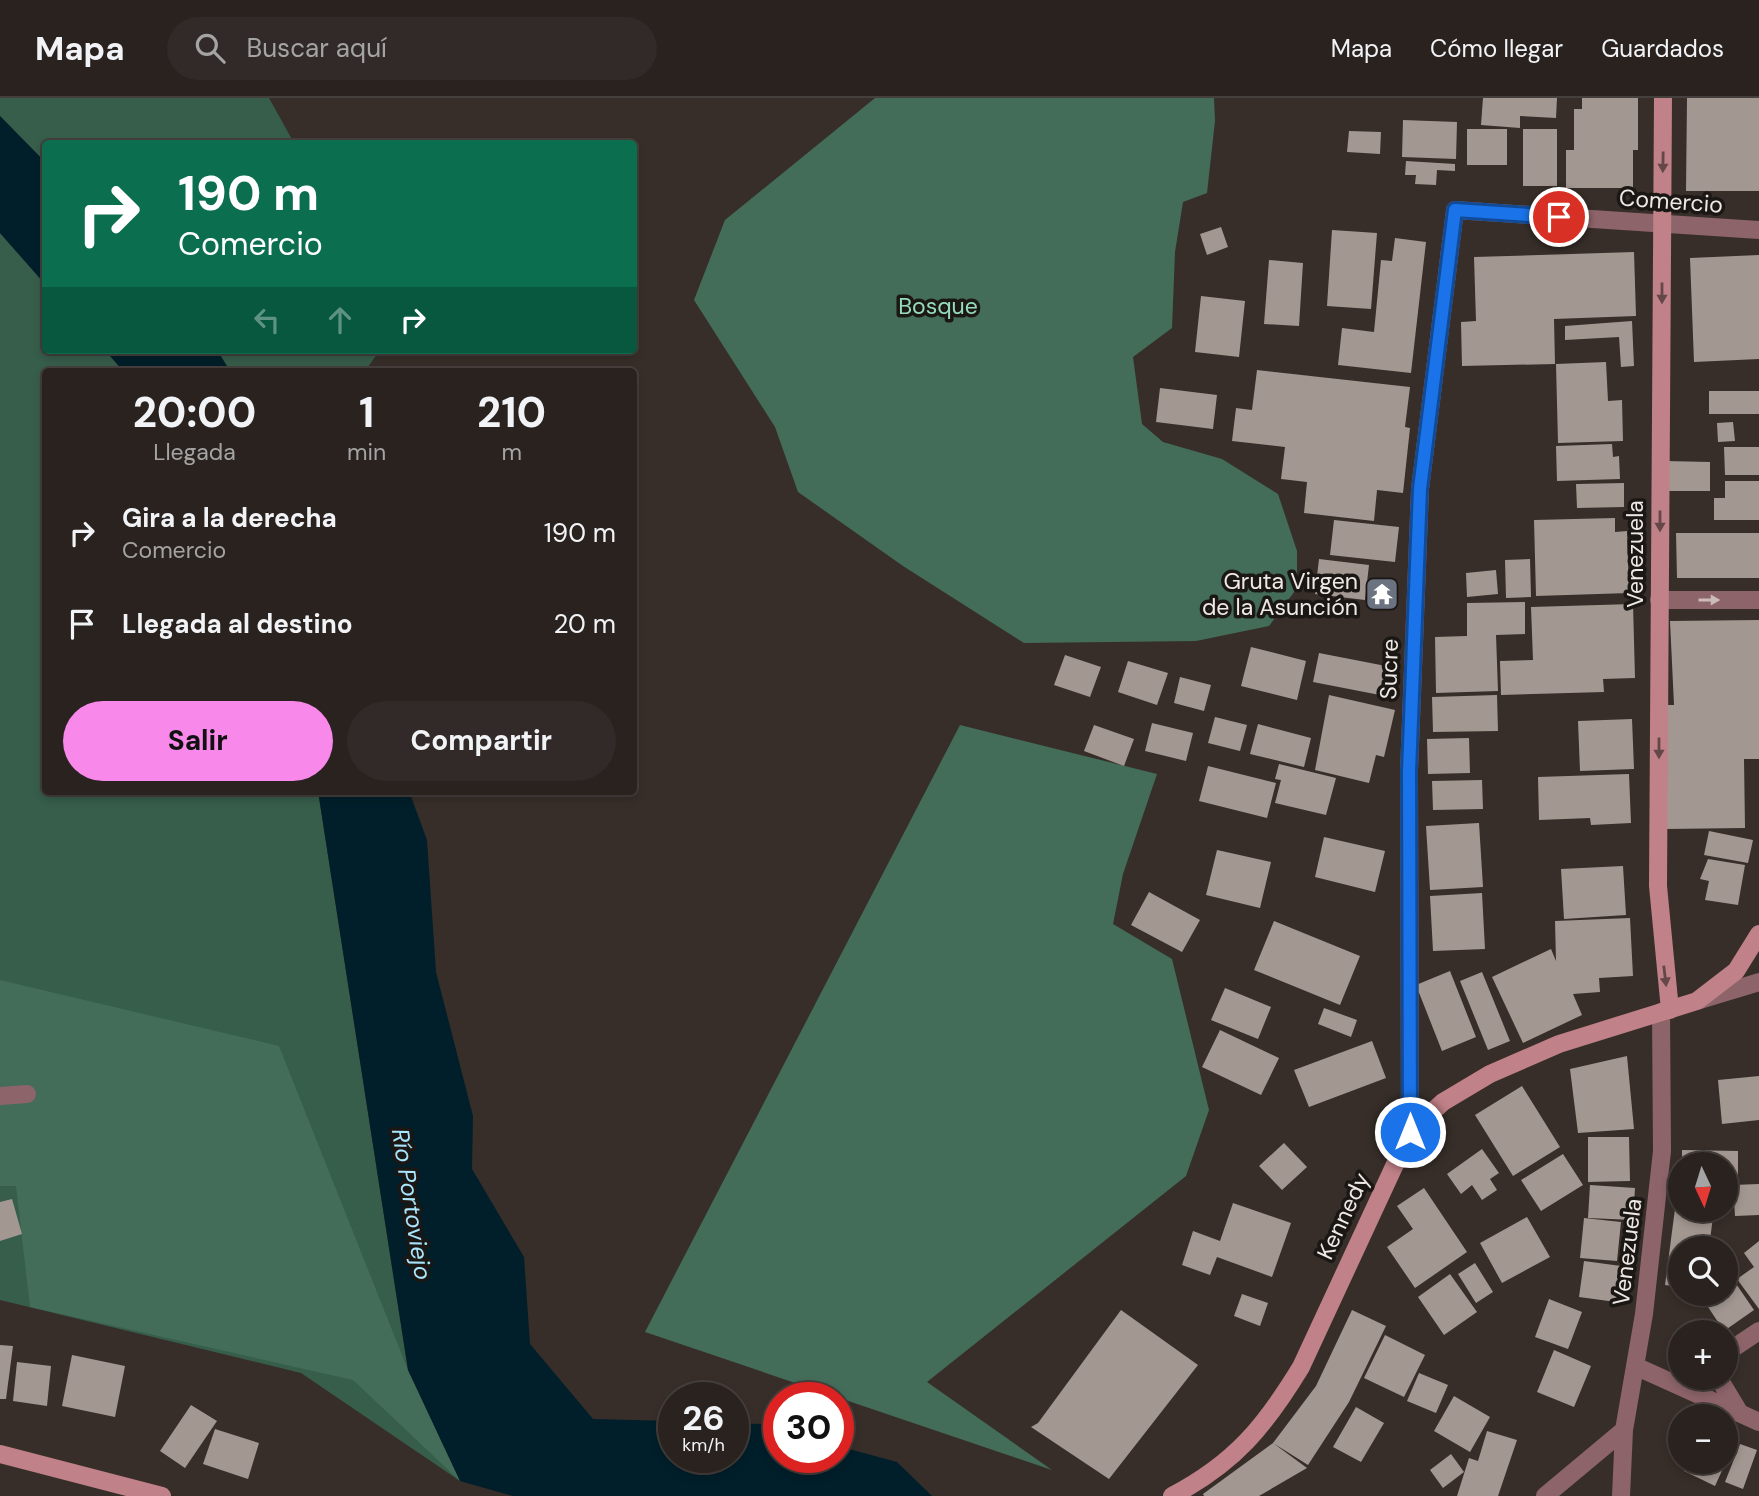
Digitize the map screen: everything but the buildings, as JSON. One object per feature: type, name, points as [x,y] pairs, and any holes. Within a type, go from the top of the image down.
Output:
[{"type":"street","name":"Venezuela","points":[[1621,1496],[1623,1430],[1651,1262],[1662,1151],[1665,1011],[1658,886],[1663,98]]},
{"type":"street","name":"Comercio","points":[[1455,210],[1759,230]]},
{"type":"street","name":"Sucre","points":[[1410,1132],[1409,771],[1420,489],[1455,210]]},
{"type":"street","points":[[1659,600],[1759,600]]},
{"type":"street","name":"Kennedy","points":[[1172,1496],[1212,1472],[1238,1451],[1262,1428],[1283,1396],[1301,1367],[1410,1132],[1443,1102],[1490,1074],[1559,1044],[1697,1001],[1736,971],[1759,934]]},
{"type":"street","points":[[1697,1001],[1759,982]]},
{"type":"street","points":[[0,1096],[27,1094]]},
{"type":"street","points":[[1738,1345],[1759,1331]]},
{"type":"street","points":[[1635,1366],[1668,1376]]},
{"type":"street","points":[[1700,1390],[1759,1422]]},
{"type":"street","points":[[1726,1390],[1739,1412]]},
{"type":"street","points":[[1545,1496],[1623,1430]]},
{"type":"street","points":[[0,1454],[162,1496]]},
{"type":"green space","points":[[0,98],[269,98],[292,140],[42,140],[42,159],[0,116]]},
{"type":"green space","name":"Bosque","points":[[875,98],[1214,98],[1215,121],[1207,193],[1183,202],[1175,252],[1172,328],[1133,357],[1142,424],[1163,442],[1222,459],[1278,494],[1297,551],[1297,588],[1269,626],[1196,641],[1024,643],[903,566],[798,492],[775,427],[694,300],[725,220]]},
{"type":"green space","points":[[0,233],[42,281],[42,354],[108,354],[120,368],[42,368],[42,795],[319,795],[408,1370],[460,1481],[301,1373],[0,1300]]},
{"type":"green space","points":[[219,354],[377,354],[367,368],[228,368]]},
{"type":"green space","points":[[960,725],[1157,774],[1123,874],[1113,924],[1172,959],[1209,1110],[1186,1176],[927,1382],[1052,1470],[854,1403],[854,1382],[792,1382],[645,1332]]},
{"type":"green space","points":[[0,980],[279,1046],[408,1370],[460,1481],[353,1380],[30,1307],[16,1186],[0,1186]]},
{"type":"water","points":[[0,116],[42,159],[42,281],[0,233]]},
{"type":"water","points":[[108,354],[219,354],[228,368],[120,368]]},
{"type":"water","name":"Río Portoviejo","points":[[319,795],[410,795],[427,840],[436,972],[473,1116],[472,1169],[524,1257],[530,1344],[593,1419],[658,1421],[658,1473],[749,1473],[749,1424],[761,1424],[763,1473],[854,1473],[854,1450],[897,1462],[932,1496],[513,1496],[460,1481],[408,1370]]},
{"type":"place","name":"Gruta Virgen de la Asunción","points":[[1382,594]]},
{"type":"route","points":[[1410,1132],[1409,771],[1420,489],[1455,210],[1559,217]]}]
